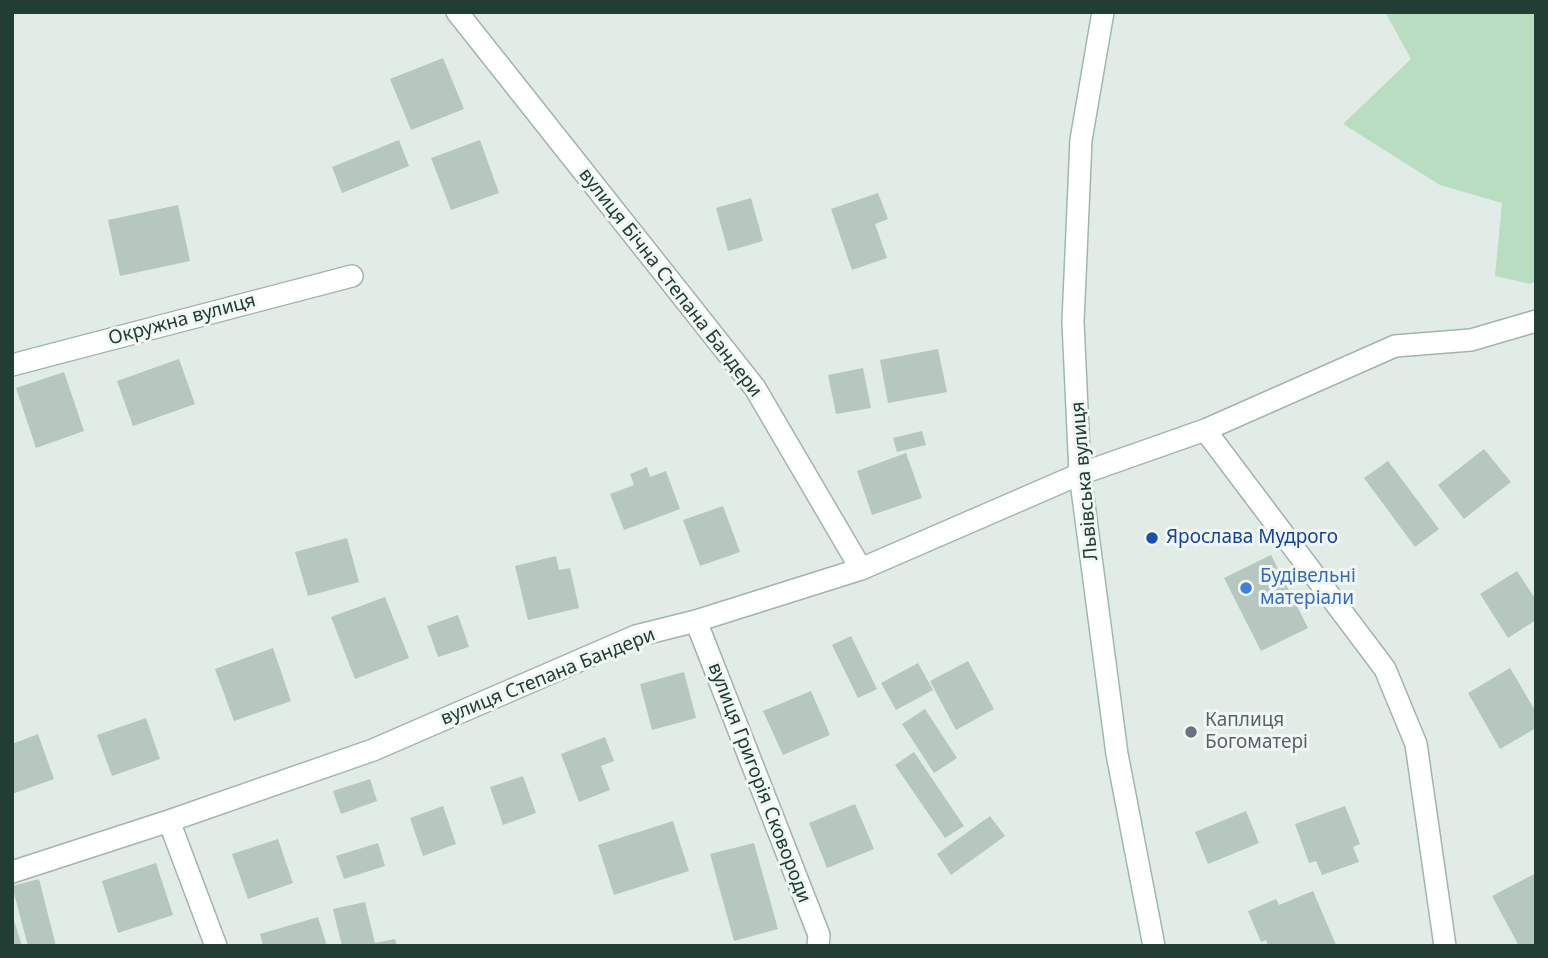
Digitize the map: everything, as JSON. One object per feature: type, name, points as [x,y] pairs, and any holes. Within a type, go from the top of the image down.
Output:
[{"type":"street","name":"вулиця Бічна Степана Бандери","points":[[457,12],[755,388],[861,569]]},
{"type":"street","name":"Львівська вулиця","points":[[1103,12],[1081,139],[1073,322],[1080,474],[1116,754],[1154,946]]},
{"type":"street","name":"Окружна вулиця","points":[[12,365],[352,276]]},
{"type":"street","name":"вулиця Степана Бандери","points":[[12,872],[373,750],[636,636],[696,621],[861,569],[1080,474],[1205,430],[1395,346],[1471,340],[1536,321]]},
{"type":"street","points":[[1205,430],[1385,669],[1416,744],[1445,946]]},
{"type":"street","name":"вулиця Григорія Сковороди","points":[[696,621],[819,935],[818,946]]},
{"type":"street","points":[[169,821],[216,946]]},
{"type":"green space","points":[[1385,12],[1536,12],[1536,281],[1530,284],[1495,276],[1502,203],[1440,185],[1343,124],[1411,59]]},
{"type":"building","points":[[443,58],[464,109],[411,130],[390,79]]},
{"type":"building","points":[[399,140],[409,166],[342,193],[332,167]]},
{"type":"building","points":[[480,140],[499,193],[451,210],[431,158]]},
{"type":"building","points":[[878,193],[888,219],[875,224],[887,258],[852,270],[831,209]]},
{"type":"building","points":[[751,198],[763,241],[728,251],[716,208]]},
{"type":"building","points":[[178,205],[190,261],[120,276],[108,220]]},
{"type":"building","points":[[938,349],[947,392],[888,403],[880,360]]},
{"type":"building","points":[[179,359],[195,404],[133,426],[117,381]]},
{"type":"building","points":[[863,368],[871,408],[836,414],[828,375]]},
{"type":"building","points":[[64,372],[84,431],[36,448],[16,388]]},
{"type":"building","points":[[922,431],[926,445],[897,452],[893,438]]},
{"type":"building","points":[[1484,449],[1511,482],[1464,519],[1438,485]]},
{"type":"building","points":[[906,453],[922,498],[872,515],[857,471]]},
{"type":"building","points":[[1388,461],[1439,529],[1415,547],[1364,478]]},
{"type":"building","points":[[647,467],[650,477],[666,471],[680,509],[624,530],[610,494],[634,485],[630,474]]},
{"type":"building","points":[[723,506],[740,552],[700,566],[683,520]]},
{"type":"building","points":[[347,538],[359,582],[308,596],[295,552]]},
{"type":"building","points":[[1271,555],[1308,628],[1261,651],[1224,578]]},
{"type":"building","points":[[556,556],[559,570],[570,568],[579,608],[528,620],[515,566]]},
{"type":"building","points":[[1517,571],[1536,600],[1536,620],[1508,638],[1480,594]]},
{"type":"building","points":[[385,597],[409,658],[355,679],[331,617]]},
{"type":"building","points":[[458,615],[469,647],[438,657],[427,626]]},
{"type":"building","points":[[851,636],[877,689],[858,698],[832,645]]},
{"type":"building","points":[[273,648],[291,701],[234,721],[215,669]]},
{"type":"building","points":[[968,661],[994,709],[956,730],[930,681]]},
{"type":"building","points":[[918,663],[933,690],[896,710],[881,683]]},
{"type":"building","points":[[1510,668],[1536,712],[1536,728],[1500,749],[1468,693]]},
{"type":"building","points":[[684,672],[696,718],[652,730],[640,684]]},
{"type":"building","points":[[811,691],[830,735],[783,755],[763,711]]},
{"type":"building","points":[[925,709],[957,758],[934,773],[902,724]]},
{"type":"building","points":[[146,718],[160,759],[112,776],[97,735]]},
{"type":"building","points":[[38,734],[54,779],[12,794],[12,744]]},
{"type":"building","points":[[605,737],[614,761],[601,766],[610,790],[579,802],[561,754]]},
{"type":"building","points":[[914,752],[964,826],[945,838],[895,765]]},
{"type":"building","points":[[523,776],[536,813],[503,825],[490,787]]},
{"type":"building","points":[[370,779],[377,801],[341,814],[333,791]]},
{"type":"building","points":[[855,804],[874,849],[827,868],[809,823]]},
{"type":"building","points":[[443,806],[456,844],[423,856],[410,818]]},
{"type":"building","points":[[1345,806],[1360,844],[1353,847],[1359,862],[1322,875],[1316,861],[1309,863],[1295,824]]},
{"type":"building","points":[[1246,811],[1259,843],[1208,864],[1195,832]]},
{"type":"building","points":[[990,816],[1005,836],[951,875],[937,854]]},
{"type":"building","points":[[673,821],[689,871],[614,895],[598,845]]},
{"type":"building","points":[[278,839],[293,883],[248,899],[232,854]]},
{"type":"building","points":[[378,843],[385,866],[344,879],[336,856]]},
{"type":"building","points":[[754,843],[778,929],[734,941],[710,854]]},
{"type":"building","points":[[156,863],[173,915],[118,933],[102,881]]},
{"type":"building","points":[[1536,873],[1536,946],[1519,946],[1492,896]]},
{"type":"building","points":[[39,879],[56,946],[28,946],[12,886]]},
{"type":"building","points":[[1313,891],[1336,945],[1268,946],[1266,940],[1261,942],[1248,911],[1276,899],[1279,905]]},
{"type":"building","points":[[365,902],[375,943],[395,939],[397,946],[342,946],[333,909]]},
{"type":"building","points":[[13,917],[22,946],[12,946]]},
{"type":"building","points":[[318,917],[327,946],[263,946],[260,934]]},
{"type":"place","name":"Ярослава Мудрого","points":[[1152,538]]},
{"type":"place","name":"Будівельні матеріали","points":[[1246,588]]},
{"type":"place","name":"Каплиця Богоматері","points":[[1191,732]]}]
